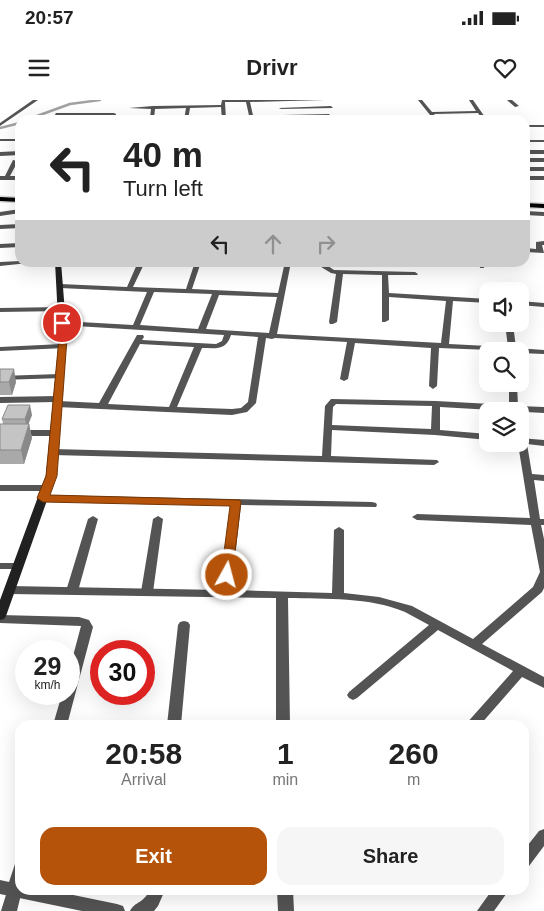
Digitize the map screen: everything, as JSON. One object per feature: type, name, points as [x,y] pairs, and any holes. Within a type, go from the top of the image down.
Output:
[{"type":"main road","points":[[0,194],[15,195]]},
{"type":"main road","points":[[0,199],[15,200]]},
{"type":"main road","points":[[530,205],[544,200]]},
{"type":"main road","points":[[530,207],[544,206]]},
{"type":"main road","points":[[0,615],[51,476],[62,346],[58,267]]},
{"type":"street","points":[[0,124],[36,100]]},
{"type":"street","points":[[280,100],[283,115]]},
{"type":"street","points":[[130,108],[188,107],[223,102],[323,100]]},
{"type":"street","points":[[420,100],[433,115]]},
{"type":"street","points":[[471,100],[482,115]]},
{"type":"street","points":[[509,100],[517,106]]},
{"type":"street","points":[[248,101],[251,115]]},
{"type":"street","points":[[223,102],[224,115]]},
{"type":"street","points":[[152,115],[153,107]]},
{"type":"street","points":[[187,115],[188,107]]},
{"type":"street","points":[[281,108],[331,107]]},
{"type":"street","points":[[446,115],[480,112]]},
{"type":"street","points":[[57,115],[91,113],[114,115]]},
{"type":"street","points":[[530,126],[544,126]]},
{"type":"street","points":[[0,140],[15,140]]},
{"type":"street","points":[[530,141],[544,141]]},
{"type":"street","points":[[530,152],[544,153]]},
{"type":"street","points":[[0,154],[15,153]]},
{"type":"street","points":[[530,160],[544,160]]},
{"type":"street","points":[[3,178],[15,161]]},
{"type":"street","points":[[530,169],[544,169]]},
{"type":"street","points":[[530,178],[544,178]]},
{"type":"street","points":[[530,209],[544,214]]},
{"type":"street","points":[[0,214],[15,212]]},
{"type":"street","points":[[0,227],[15,226]]},
{"type":"street","points":[[542,251],[538,243],[544,243]]},
{"type":"street","points":[[0,246],[15,245]]},
{"type":"street","points":[[0,264],[15,263]]},
{"type":"street","points":[[129,289],[140,267]]},
{"type":"street","points":[[188,292],[196,267]]},
{"type":"street","points":[[272,337],[287,267]]},
{"type":"street","points":[[325,267],[330,271],[340,272],[416,274]]},
{"type":"street","points":[[333,322],[340,272]]},
{"type":"street","points":[[385,274],[385,320]]},
{"type":"street","points":[[60,286],[281,296]]},
{"type":"street","points":[[135,328],[151,290]]},
{"type":"street","points":[[201,332],[216,293]]},
{"type":"street","points":[[386,295],[479,301]]},
{"type":"street","points":[[445,347],[450,299]]},
{"type":"street","points":[[529,304],[544,305]]},
{"type":"street","points":[[0,310],[61,309]]},
{"type":"street","points":[[62,323],[479,349]]},
{"type":"street","points":[[102,406],[145,329]]},
{"type":"street","points":[[138,342],[222,345],[228,334]]},
{"type":"street","points":[[0,400],[232,412],[250,407],[262,336]]},
{"type":"street","points":[[344,379],[351,341]]},
{"type":"street","points":[[172,409],[199,345]]},
{"type":"street","points":[[0,349],[62,346]]},
{"type":"street","points":[[433,386],[435,346]]},
{"type":"street","points":[[529,352],[544,352]]},
{"type":"street","points":[[0,378],[60,376]]},
{"type":"street","points":[[326,460],[329,406],[334,401],[479,407]]},
{"type":"street","points":[[435,432],[436,404]]},
{"type":"street","points":[[529,410],[544,410]]},
{"type":"street","points":[[328,426],[479,436]]},
{"type":"street","points":[[0,434],[55,433]]},
{"type":"street","points":[[529,442],[544,443]]},
{"type":"street","points":[[53,452],[434,462]]},
{"type":"street","points":[[523,452],[540,522],[544,570]]},
{"type":"street","points":[[528,478],[544,478]]},
{"type":"street","points":[[0,488],[45,493],[236,502],[372,505]]},
{"type":"street","points":[[225,594],[236,502]]},
{"type":"street","points":[[417,517],[540,522]]},
{"type":"street","points":[[72,591],[94,520]]},
{"type":"street","points":[[147,592],[158,520]]},
{"type":"street","points":[[338,597],[339,530]]},
{"type":"street","points":[[0,566],[18,566]]},
{"type":"street","points":[[474,645],[538,589],[544,575]]},
{"type":"street","points":[[10,590],[282,595],[379,601],[408,610],[544,683]]},
{"type":"street","points":[[282,595],[283,720]]},
{"type":"street","points":[[0,615],[85,623],[87,627],[80,653]]},
{"type":"street","points":[[174,720],[184,625]]},
{"type":"street","points":[[352,695],[437,625]]},
{"type":"street","points":[[476,720],[521,670]]},
{"type":"street","points":[[61,720],[66,705]]},
{"type":"street","points":[[529,854],[544,835]]},
{"type":"street","points":[[9,911],[7,888],[15,876]]},
{"type":"street","points":[[40,895],[117,911]]},
{"type":"street","points":[[138,911],[147,908],[156,895]]},
{"type":"street","points":[[285,895],[286,911]]},
{"type":"street","points":[[485,911],[497,895]]},
{"type":"building","points":[[0,369],[14,369],[9,382],[0,382]]},
{"type":"building","points":[[8,405],[30,405],[25,419],[2,419]]},
{"type":"building","points":[[0,424],[29,424],[21,450],[0,450]]},
{"type":"waterway","points":[[40,115],[70,104],[100,100]]},
{"type":"waterway","points":[[0,128],[15,124]]},
{"type":"route","points":[[62,323],[63,338],[51,476],[43,498],[236,502],[227,575]]}]
